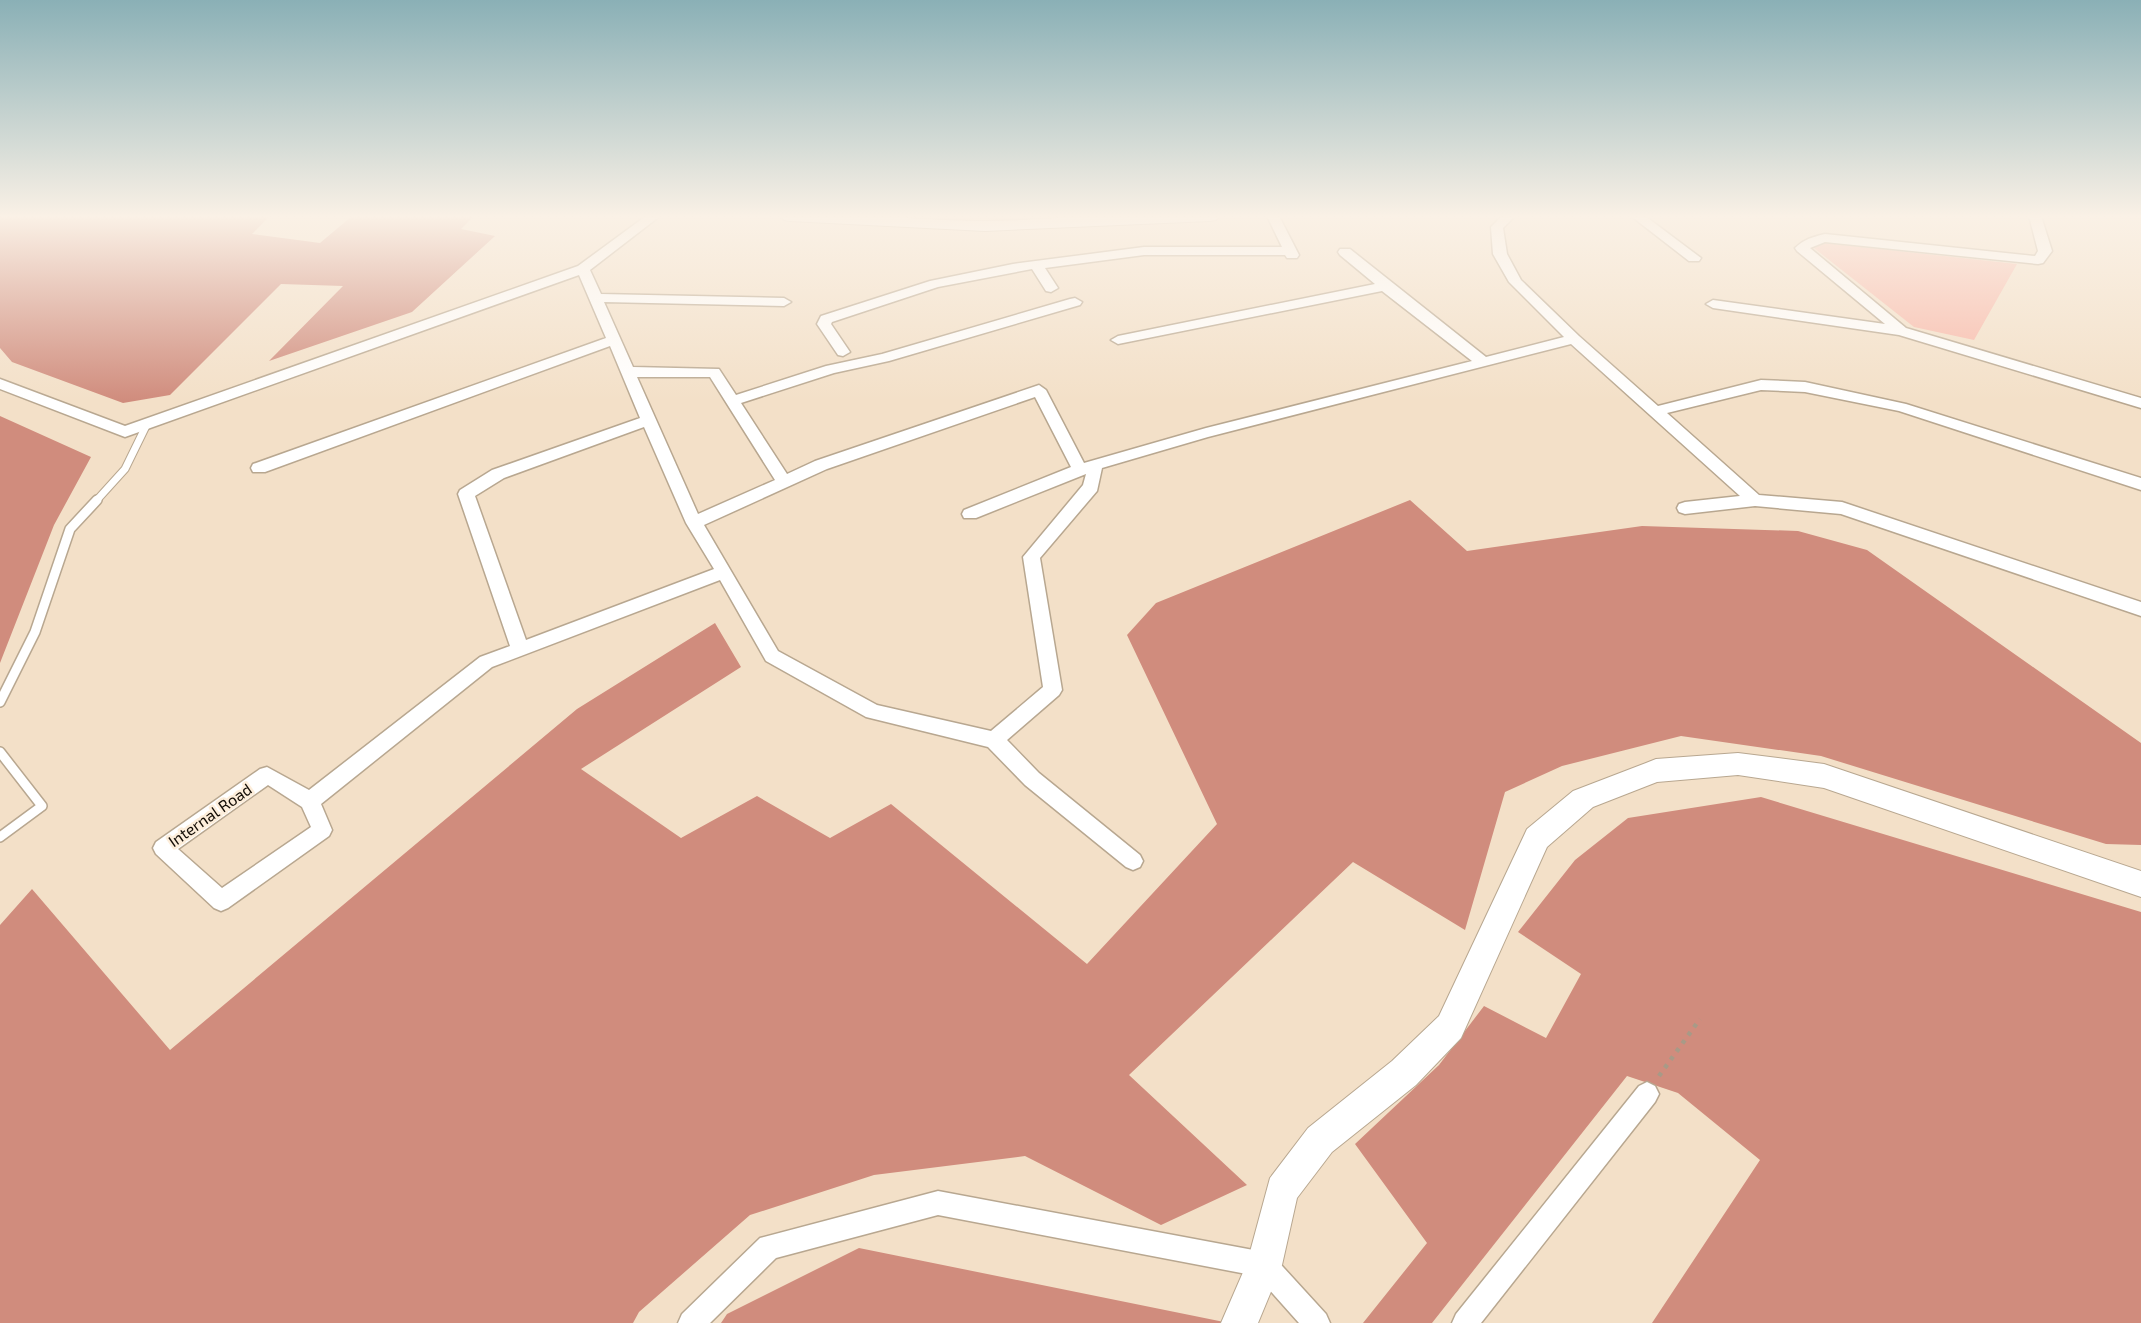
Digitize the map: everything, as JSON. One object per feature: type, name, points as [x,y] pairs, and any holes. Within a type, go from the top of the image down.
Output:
[{"type":"street","points":[[0,384],[125,432],[558,278]]},
{"type":"street","points":[[587,278],[694,523],[772,656],[873,712],[994,740],[1032,779],[1133,861]]},
{"type":"street","points":[[843,352],[824,324],[826,319],[935,284],[968,278]]},
{"type":"street","points":[[1044,278],[1051,288]]},
{"type":"street","points":[[1375,278],[1484,363]]},
{"type":"street","points":[[1514,278],[1574,339],[1755,500]]},
{"type":"street","points":[[1837,278],[1901,331]]},
{"type":"street","points":[[1118,340],[1385,286]]},
{"type":"street","points":[[596,298],[784,302]]},
{"type":"street","points":[[732,401],[831,369],[884,358],[1075,302]]},
{"type":"street","points":[[1713,304],[1901,331],[2141,403]]},
{"type":"street","points":[[970,514],[1088,468],[1206,433],[1574,339]]},
{"type":"street","points":[[259,468],[614,340]]},
{"type":"street","points":[[628,372],[714,372],[784,482]]},
{"type":"street","points":[[1657,411],[1761,385],[1805,387],[1901,407],[2141,484]]},
{"type":"street","points":[[694,523],[822,465],[1039,390],[1088,468],[1092,487],[1031,557],[1053,690],[994,740]]},
{"type":"street","points":[[520,649],[466,494],[498,474],[649,420]]},
{"type":"street","points":[[1685,508],[1755,500],[1842,508],[2141,609]]},
{"type":"street","points":[[310,801],[486,662],[724,572]]},
{"type":"street","points":[[1239,1323],[1264,1265],[1282,1190],[1320,1140],[1404,1073],[1450,1027],[1537,838],[1583,799],[1656,771],[1738,764],[1824,776],[2141,884]]},
{"type":"street","name":"Internal Road","points":[[267,775],[310,801],[322,830],[220,901],[163,848],[267,775]]},
{"type":"street","points":[[1465,1323],[1647,1094]]},
{"type":"street","points":[[692,1323],[769,1247],[938,1203],[1264,1265],[1317,1323]]},
{"type":"lane","points":[[0,702],[35,632],[70,530],[124,469],[147,424]]},
{"type":"lane","points":[[0,752],[42,806],[0,837]]},
{"type":"path","points":[[1647,1094],[1700,1019]]},
{"type":"shaded area","points":[[0,278],[449,278],[412,312],[269,361],[343,286],[281,284],[170,395],[123,403],[12,362],[0,348]]},
{"type":"shaded area","points":[[1852,278],[2009,278],[1974,340],[1914,327]]},
{"type":"shaded area","points":[[0,416],[91,457],[54,525],[0,663]]},
{"type":"shaded area","points":[[1410,500],[1467,551],[1642,526],[1798,531],[1867,550],[2141,743],[2141,845],[2106,844],[1821,756],[1681,736],[1562,766],[1505,792],[1465,930],[1353,862],[1129,1075],[1247,1185],[1161,1225],[1025,1156],[874,1175],[750,1215],[639,1312],[633,1323],[0,1323],[0,925],[32,889],[170,1050],[577,709],[715,623],[741,667],[581,769],[681,838],[757,796],[830,838],[891,804],[1087,964],[1217,824],[1127,635],[1156,603]]},
{"type":"shaded area","points":[[1761,797],[2141,912],[2141,1323],[1652,1323],[1760,1160],[1678,1093],[1627,1076],[1432,1323],[1363,1323],[1427,1243],[1355,1144],[1439,1065],[1484,1006],[1546,1038],[1581,974],[1518,932],[1575,860],[1628,818]]},
{"type":"shaded area","points":[[859,1248],[1229,1323],[721,1323],[727,1314]]}]
